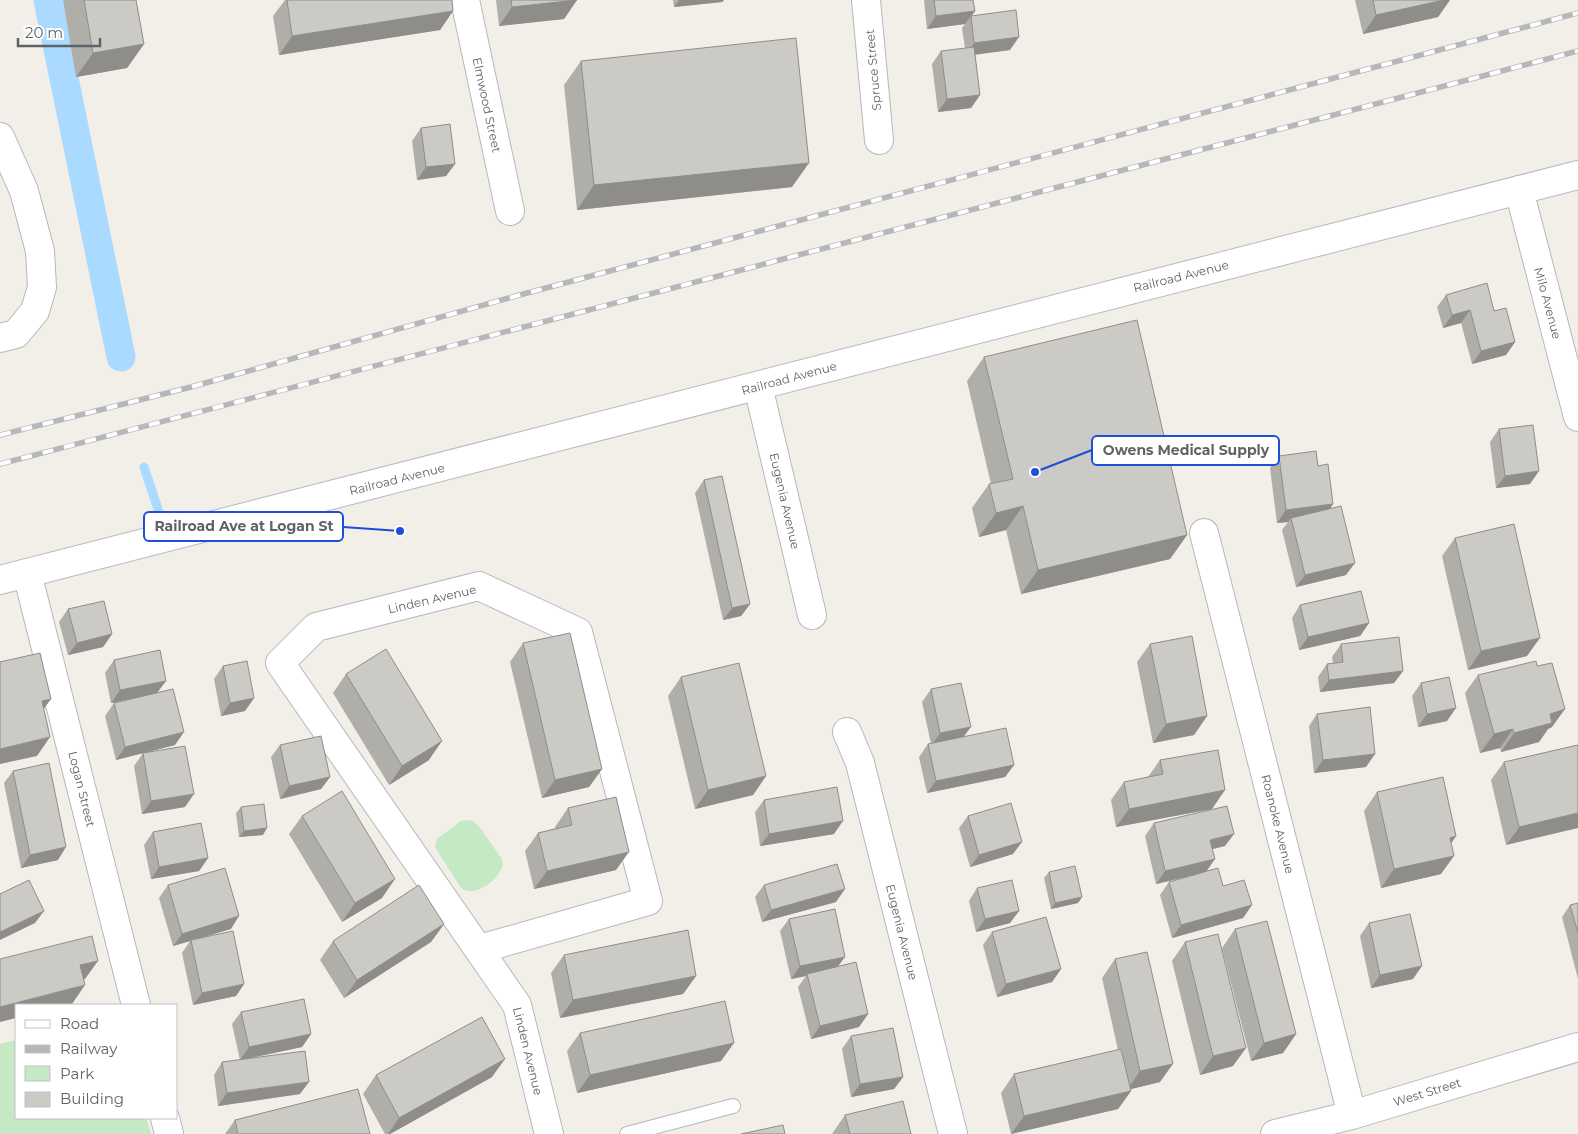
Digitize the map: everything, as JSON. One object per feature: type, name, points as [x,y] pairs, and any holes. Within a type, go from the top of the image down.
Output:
[{"type":"street","name":"Elmwood Street","points":[[465,0],[510,211]]},
{"type":"street","name":"Spruce Street","points":[[866,0],[879,140]]},
{"type":"street","points":[[0,137],[24,191],[40,251],[42,287],[35,311],[16,334],[0,338]]},
{"type":"street","name":"Railroad Avenue","points":[[0,580],[1578,175]]},
{"type":"street","name":"Milo Avenue","points":[[1519,190],[1578,417]]},
{"type":"street","name":"Eugenia Avenue","points":[[758,386],[812,615]]},
{"type":"street","name":"Roanoke Avenue","points":[[1204,533],[1352,1115]]},
{"type":"street","name":"Logan Street","points":[[28,573],[136,1004]]},
{"type":"street","name":"Linden Avenue","points":[[480,949],[648,901],[578,632],[479,586],[316,627],[280,663],[517,1004],[549,1134]]},
{"type":"street","name":"Eugenia Avenue","points":[[847,732],[858,753],[953,1134]]},
{"type":"street","name":"West Street","points":[[1275,1134],[1352,1115],[1578,1047]]},
{"type":"street","points":[[164,1119],[169,1134]]},
{"type":"lane","points":[[627,1134],[733,1106]]},
{"type":"green space","points":[[471,820],[478,825],[502,859],[503,864],[497,876],[486,886],[473,891],[467,891],[461,888],[435,847],[437,839],[461,821]]},
{"type":"green space","points":[[15,1040],[15,1119],[146,1119],[151,1134],[0,1134],[0,1044]]},
{"type":"building","points":[[84,0],[136,0],[144,44],[93,53]]},
{"type":"building","points":[[287,0],[452,0],[453,11],[292,36]]},
{"type":"building","points":[[511,0],[577,0],[512,7]]},
{"type":"building","points":[[934,0],[973,0],[975,11],[936,16]]},
{"type":"building","points":[[1373,0],[1444,0],[1376,15]]},
{"type":"building","points":[[1016,10],[1019,37],[974,43],[971,16]]},
{"type":"building","points":[[796,38],[809,163],[594,185],[581,61]]},
{"type":"building","points":[[974,47],[980,95],[947,99],[941,51]]},
{"type":"building","points":[[450,124],[455,164],[426,167],[421,128]]},
{"type":"building","points":[[1487,283],[1494,311],[1506,308],[1515,342],[1481,351],[1470,310],[1452,315],[1446,295]]},
{"type":"building","points":[[1137,320],[1187,535],[1038,570],[1023,506],[996,513],[989,484],[1013,479],[984,357]]},
{"type":"building","points":[[1533,425],[1539,471],[1505,476],[1499,429]]},
{"type":"building","points":[[1316,451],[1318,466],[1328,464],[1333,504],[1286,510],[1279,456]]},
{"type":"building","points":[[722,476],[750,604],[732,608],[704,480]]},
{"type":"building","points":[[1341,506],[1355,563],[1305,575],[1291,518]]},
{"type":"building","points":[[1514,524],[1540,638],[1481,651],[1455,538]]},
{"type":"building","points":[[1361,591],[1369,623],[1308,637],[1300,605]]},
{"type":"building","points":[[104,601],[112,634],[77,643],[68,609]]},
{"type":"building","points":[[570,633],[602,769],[555,780],[523,643]]},
{"type":"building","points":[[1192,636],[1207,716],[1166,724],[1150,644]]},
{"type":"building","points":[[1399,637],[1403,671],[1329,680],[1327,664],[1343,662],[1341,644]]},
{"type":"building","points":[[386,649],[442,741],[402,766],[346,674]]},
{"type":"building","points":[[160,650],[166,681],[120,690],[114,660]]},
{"type":"building","points":[[40,653],[51,699],[42,701],[50,737],[0,749],[0,662]]},
{"type":"building","points":[[247,661],[254,698],[230,703],[223,666]]},
{"type":"building","points":[[1536,661],[1537,666],[1552,663],[1565,709],[1550,714],[1552,723],[1514,733],[1513,729],[1494,734],[1478,675]]},
{"type":"building","points":[[739,663],[766,776],[708,790],[681,677]]},
{"type":"building","points":[[1449,677],[1456,708],[1427,714],[1421,683]]},
{"type":"building","points":[[961,683],[971,727],[940,733],[931,689]]},
{"type":"building","points":[[173,689],[184,732],[125,747],[114,703]]},
{"type":"building","points":[[1370,707],[1375,754],[1323,760],[1317,714]]},
{"type":"building","points":[[1006,728],[1014,765],[936,781],[928,744]]},
{"type":"building","points":[[321,736],[330,777],[289,786],[280,745]]},
{"type":"building","points":[[1578,745],[1578,813],[1519,827],[1504,762]]},
{"type":"building","points":[[185,746],[194,794],[151,801],[143,753]]},
{"type":"building","points":[[1218,750],[1225,790],[1129,809],[1124,782],[1163,774],[1160,760]]},
{"type":"building","points":[[49,763],[66,847],[30,855],[13,771]]},
{"type":"building","points":[[1443,777],[1456,836],[1450,838],[1454,856],[1394,869],[1377,792]]},
{"type":"building","points":[[837,787],[843,821],[769,834],[764,800]]},
{"type":"building","points":[[342,791],[395,879],[355,903],[302,816]]},
{"type":"building","points":[[616,797],[629,852],[547,871],[538,833],[572,825],[568,808]]},
{"type":"building","points":[[1011,803],[1022,842],[979,855],[968,816]]},
{"type":"building","points":[[264,804],[267,828],[244,831],[241,807]]},
{"type":"building","points":[[1227,806],[1234,834],[1210,840],[1215,859],[1165,871],[1154,823]]},
{"type":"building","points":[[201,823],[208,858],[159,867],[153,832]]},
{"type":"building","points":[[837,864],[845,889],[771,910],[764,885]]},
{"type":"building","points":[[1075,866],[1082,897],[1055,903],[1049,872]]},
{"type":"building","points":[[225,868],[239,916],[182,934],[168,885]]},
{"type":"building","points":[[1218,868],[1223,886],[1244,880],[1252,905],[1181,925],[1169,882]]},
{"type":"building","points":[[29,880],[44,911],[0,932],[0,894]]},
{"type":"building","points":[[1012,880],[1019,911],[985,919],[977,888]]},
{"type":"building","points":[[419,885],[444,924],[357,980],[333,941]]},
{"type":"building","points":[[1578,903],[1578,933],[1570,905]]},
{"type":"building","points":[[835,909],[845,957],[800,966],[789,919]]},
{"type":"building","points":[[1410,914],[1422,966],[1380,975],[1369,923]]},
{"type":"building","points":[[1046,917],[1061,969],[1006,984],[992,932]]},
{"type":"building","points":[[1267,921],[1296,1034],[1264,1043],[1235,929]]},
{"type":"building","points":[[688,930],[696,976],[573,1000],[564,955]]},
{"type":"building","points":[[233,931],[244,984],[202,993],[191,940]]},
{"type":"building","points":[[1218,934],[1246,1048],[1213,1056],[1185,942]]},
{"type":"building","points":[[92,936],[98,961],[80,965],[85,985],[0,1007],[0,959]]},
{"type":"building","points":[[1147,952],[1173,1064],[1140,1071],[1115,959]]},
{"type":"building","points":[[856,962],[868,1014],[820,1026],[807,974]]},
{"type":"building","points":[[304,999],[311,1034],[249,1047],[241,1012]]},
{"type":"building","points":[[725,1001],[734,1043],[590,1075],[580,1033]]},
{"type":"building","points":[[482,1017],[505,1059],[399,1118],[376,1075]]},
{"type":"building","points":[[893,1028],[903,1077],[860,1084],[851,1036]]},
{"type":"building","points":[[1121,1049],[1131,1091],[1024,1116],[1014,1074]]},
{"type":"building","points":[[305,1051],[309,1082],[227,1093],[222,1062]]},
{"type":"building","points":[[358,1089],[370,1134],[238,1134],[235,1120]]},
{"type":"building","points":[[903,1101],[911,1134],[850,1134],[845,1115]]},
{"type":"building","points":[[783,1125],[785,1134],[741,1134]]},
{"type":"waterway","points":[[48,0],[121,357]]},
{"type":"waterway","points":[[144,467],[158,509]]},
{"type":"railway","points":[[0,435],[191,387],[516,296],[1578,13]]},
{"type":"railway","points":[[0,464],[1578,51]]},
{"type":"place","name":"Owens Medical Supply","points":[[1035,472]]},
{"type":"place","name":"Railroad Ave at Logan St","points":[[400,531]]}]
